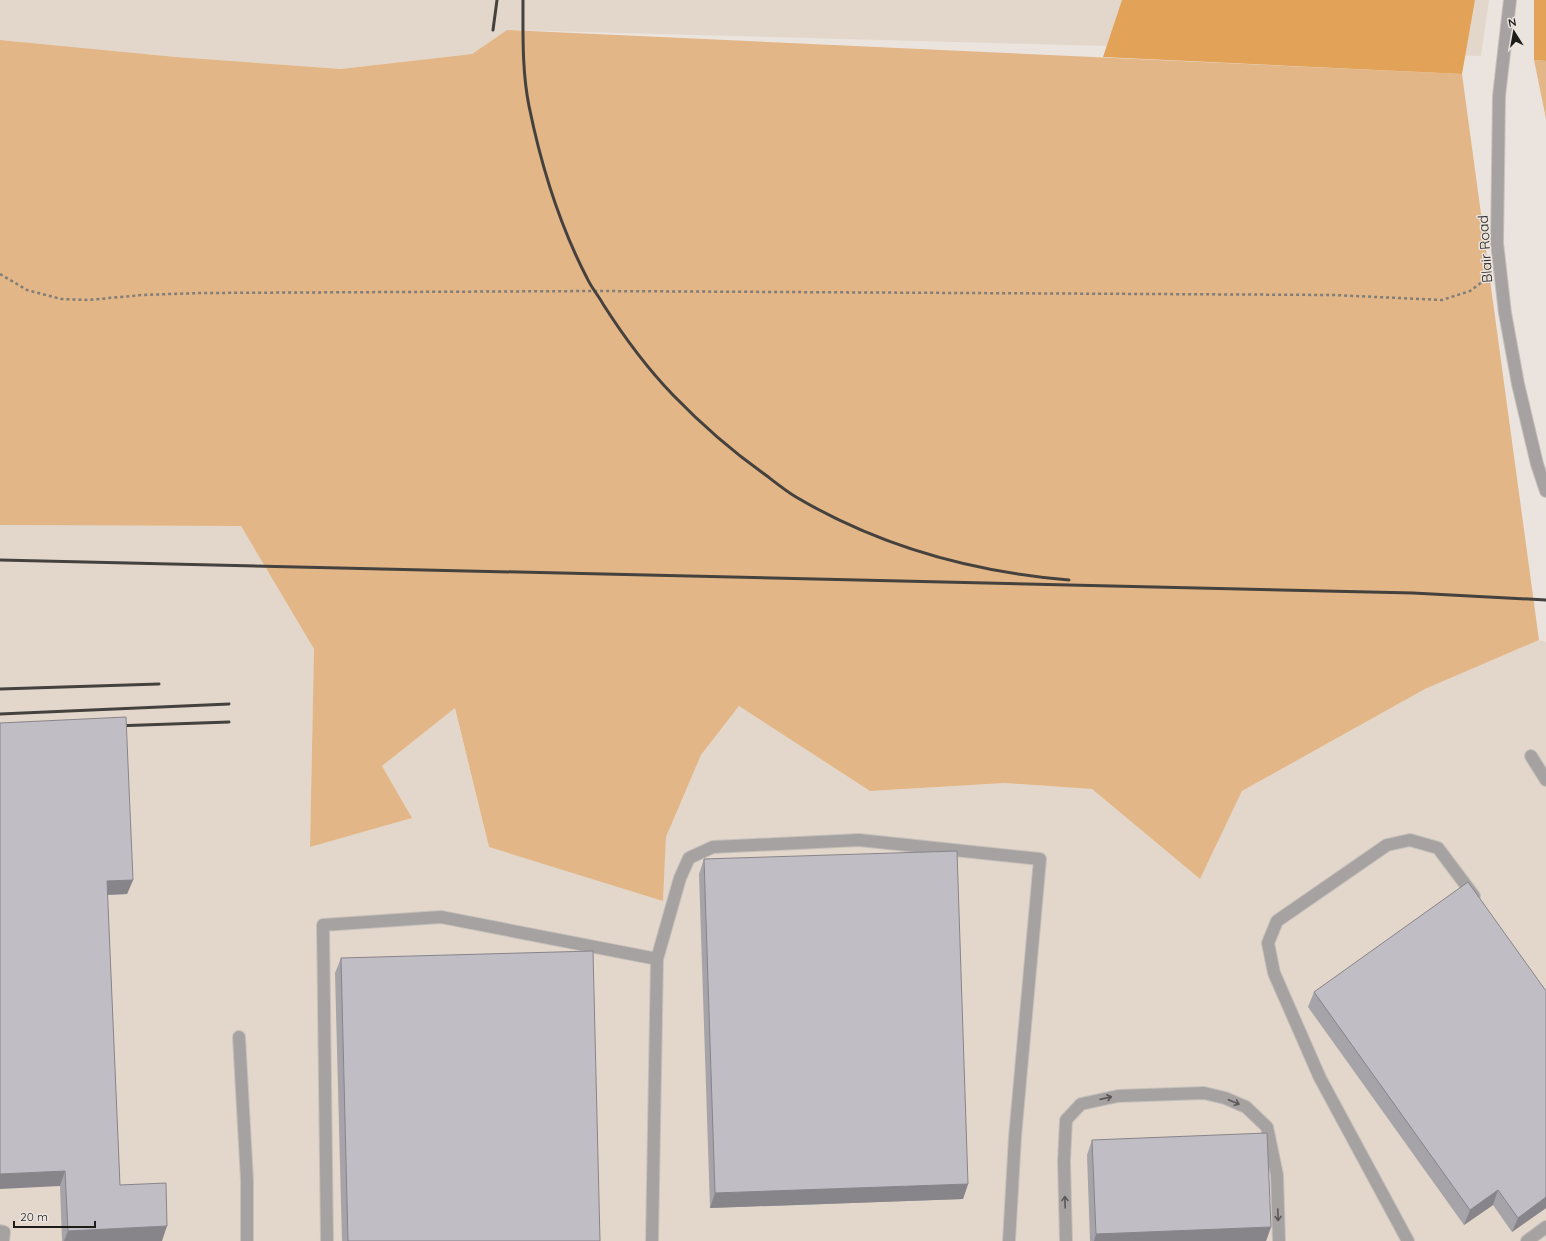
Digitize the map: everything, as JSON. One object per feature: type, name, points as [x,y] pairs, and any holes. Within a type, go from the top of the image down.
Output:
[{"type":"street","name":"Blair Road","points":[[1510,0],[1499,96],[1497,243],[1505,313],[1518,384],[1537,464],[1546,491]]},
{"type":"street","points":[[1531,756],[1546,780]]},
{"type":"street","points":[[652,1241],[658,959],[680,878],[689,858],[713,847],[860,840],[1040,858],[1015,1137],[1009,1241]]},
{"type":"street","points":[[1408,1241],[1320,1078],[1274,973],[1268,943],[1277,921],[1387,845],[1410,840],[1438,848],[1480,905]]},
{"type":"street","points":[[327,1241],[323,925],[441,917],[658,959]]},
{"type":"street","points":[[239,1037],[247,1180],[247,1241]]},
{"type":"street","points":[[1066,1241],[1064,1161],[1066,1120],[1081,1104],[1118,1096],[1204,1093],[1225,1098],[1246,1107],[1267,1127],[1277,1175],[1279,1241]]},
{"type":"street","points":[[1527,1241],[1546,1226]]},
{"type":"street","points":[[0,1231],[4,1232],[3,1241]]},
{"type":"path","points":[[0,274],[27,290],[61,299],[88,300],[142,295],[201,293],[580,291],[1325,295],[1442,300],[1470,291],[1500,269]]},
{"type":"shaded area","points":[[0,0],[1489,0],[1481,56],[507,30],[472,54],[341,69],[176,57],[0,40]]},
{"type":"shaded area","points":[[1122,0],[1475,0],[1462,74],[1103,57]]},
{"type":"shaded area","points":[[1534,0],[1546,0],[1546,61],[1534,60]]},
{"type":"shaded area","points":[[507,30],[1462,74],[1539,640],[1425,689],[1242,791],[1200,879],[1092,789],[1005,783],[870,791],[739,706],[701,755],[666,837],[663,901],[489,847],[455,708],[382,766],[412,818],[310,847],[314,649],[241,526],[0,525],[0,40],[176,57],[341,69],[472,54]]},
{"type":"shaded area","points":[[1534,60],[1546,61],[1546,119]]},
{"type":"shaded area","points":[[0,525],[241,526],[314,649],[310,847],[412,818],[382,766],[455,708],[489,847],[663,900],[666,837],[701,755],[739,706],[870,791],[1005,783],[1092,789],[1200,879],[1242,791],[1425,689],[1539,640],[1546,642],[1546,1241],[0,1241]]},
{"type":"building","points":[[126,717],[133,880],[107,881],[120,1185],[166,1183],[167,1226],[68,1231],[65,1171],[0,1174],[0,723]]},
{"type":"building","points":[[957,851],[968,1184],[715,1193],[704,859]]},
{"type":"building","points":[[1468,882],[1546,991],[1546,1197],[1518,1218],[1498,1190],[1470,1210],[1314,992]]},
{"type":"building","points":[[593,951],[600,1241],[348,1241],[341,958]]},
{"type":"building","points":[[1267,1133],[1271,1227],[1096,1234],[1092,1140]]},
{"type":"railway","points":[[493,30],[497,0]]},
{"type":"railway","points":[[523,0],[523,53],[529,106],[545,172],[568,237],[589,281],[619,328],[654,374],[673,395],[718,438],[785,490],[860,530],[894,543],[962,563],[998,571],[1069,580]]},
{"type":"railway","points":[[0,560],[1413,593],[1546,600]]},
{"type":"railway","points":[[0,689],[159,684]]},
{"type":"railway","points":[[0,714],[229,704]]},
{"type":"railway","points":[[114,726],[229,722]]}]
